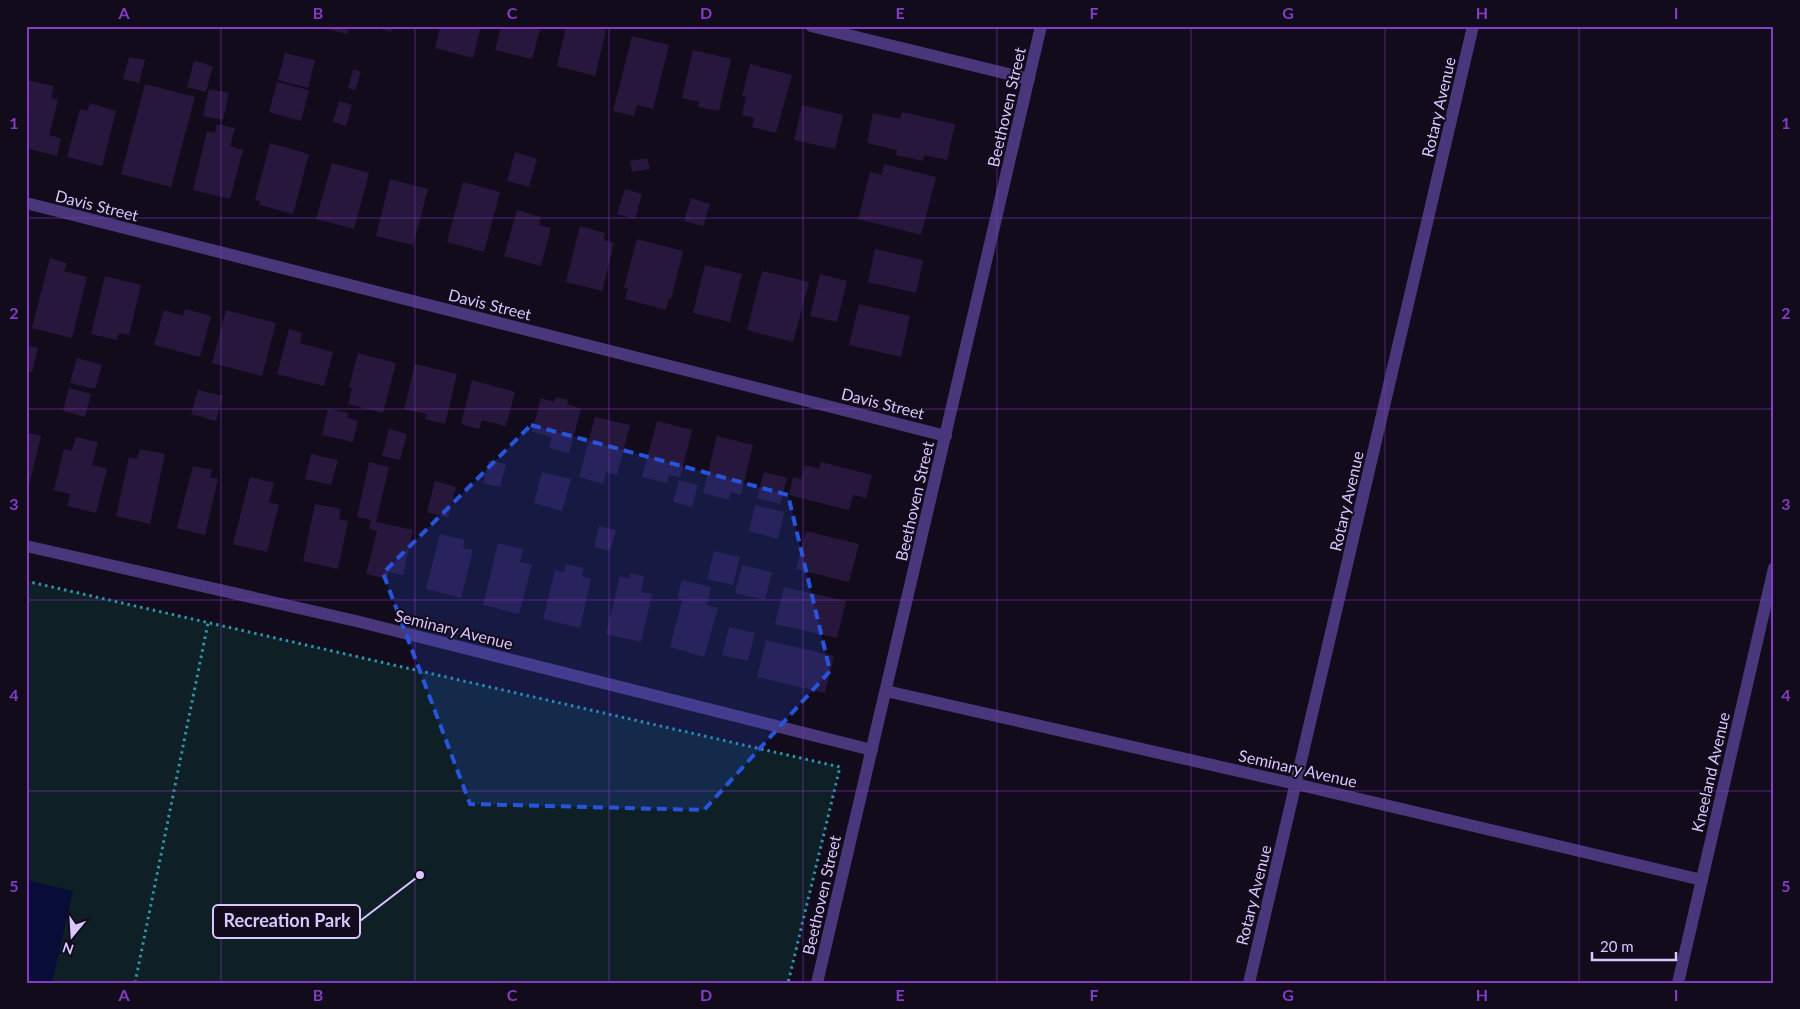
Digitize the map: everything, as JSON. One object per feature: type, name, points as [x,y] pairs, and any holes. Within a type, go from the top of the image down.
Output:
[{"type":"street","points":[[811,26],[1029,79]]},
{"type":"street","name":"Beethoven Street","points":[[817,983],[1041,26]]},
{"type":"street","name":"Rotary Avenue","points":[[1249,983],[1473,26]]},
{"type":"street","name":"Davis Street","points":[[26,204],[946,436]]},
{"type":"street","name":"Seminary Avenue","points":[[26,546],[356,622],[872,750]]},
{"type":"street","name":"Kneeland Avenue","points":[[1678,983],[1774,568]]},
{"type":"street","name":"Seminary Avenue","points":[[886,691],[1296,784],[1702,880]]},
{"type":"path","points":[[26,581],[840,767],[788,983]]},
{"type":"path","points":[[136,983],[208,623]]},
{"type":"highlighted area","points":[[531,425],[788,495],[830,671],[704,810],[470,804],[383,573]]},
{"type":"shaded area","points":[[26,581],[840,767],[788,983],[26,983]]},
{"type":"shaded area","points":[[26,880],[73,891],[52,983],[26,983]]},
{"type":"building","points":[[316,26],[349,26],[347,34]]},
{"type":"building","points":[[372,26],[393,26],[391,32]]},
{"type":"building","points":[[440,26],[481,26],[473,58],[435,48]]},
{"type":"building","points":[[501,26],[541,26],[532,59],[495,50]]},
{"type":"building","points":[[566,26],[593,26],[606,30],[595,76],[557,66]]},
{"type":"building","points":[[632,36],[669,45],[653,109],[637,105],[634,116],[613,111]]},
{"type":"building","points":[[693,50],[731,59],[719,111],[698,107],[699,102],[682,98]]},
{"type":"building","points":[[285,53],[315,60],[308,88],[278,80]]},
{"type":"building","points":[[129,57],[145,60],[139,83],[123,79]]},
{"type":"building","points":[[194,61],[213,66],[206,92],[187,87]]},
{"type":"building","points":[[750,64],[792,75],[776,133],[752,127],[754,118],[742,115],[746,97],[742,96]]},
{"type":"building","points":[[353,69],[361,72],[355,90],[348,88]]},
{"type":"building","points":[[26,80],[54,86],[51,98],[58,100],[49,135],[61,138],[57,156],[26,148]]},
{"type":"building","points":[[277,82],[309,90],[301,121],[269,112]]},
{"type":"building","points":[[145,84],[195,97],[171,187],[121,174]]},
{"type":"building","points":[[209,89],[229,93],[223,120],[203,116]]},
{"type":"building","points":[[339,101],[352,105],[346,126],[333,122]]},
{"type":"building","points":[[90,103],[116,111],[102,166],[67,157],[80,109],[87,111]]},
{"type":"building","points":[[802,105],[843,115],[835,149],[794,140]]},
{"type":"building","points":[[902,112],[955,124],[947,160],[924,155],[923,161],[896,155],[897,150],[867,143],[873,113],[900,119]]},
{"type":"building","points":[[217,124],[235,128],[230,146],[243,150],[230,199],[193,190],[207,131],[215,133]]},
{"type":"building","points":[[270,143],[309,154],[293,214],[259,205],[260,201],[255,200]]},
{"type":"building","points":[[515,152],[537,159],[529,187],[507,181]]},
{"type":"building","points":[[647,158],[650,169],[632,172],[630,161]]},
{"type":"building","points":[[332,163],[369,173],[354,229],[316,219]]},
{"type":"building","points":[[884,164],[936,177],[921,235],[858,219],[870,172],[882,175]]},
{"type":"building","points":[[390,179],[428,189],[413,245],[376,236]]},
{"type":"building","points":[[463,182],[500,192],[484,252],[447,242]]},
{"type":"building","points":[[625,189],[642,194],[635,219],[617,214]]},
{"type":"building","points":[[691,198],[710,204],[703,226],[684,221]]},
{"type":"building","points":[[517,210],[541,217],[539,225],[551,228],[541,266],[504,256]]},
{"type":"building","points":[[580,226],[605,233],[604,240],[614,243],[602,291],[566,282]]},
{"type":"building","points":[[637,239],[683,251],[671,299],[669,298],[666,310],[625,299],[628,288],[624,288]]},
{"type":"building","points":[[875,249],[923,260],[916,293],[868,282]]},
{"type":"building","points":[[50,258],[67,263],[64,271],[87,277],[72,338],[32,328]]},
{"type":"building","points":[[705,265],[742,274],[730,322],[693,313]]},
{"type":"building","points":[[762,271],[809,282],[793,342],[747,330]]},
{"type":"building","points":[[820,274],[847,281],[837,322],[810,316]]},
{"type":"building","points":[[105,276],[141,285],[129,335],[119,333],[117,340],[91,334]]},
{"type":"building","points":[[859,304],[910,316],[901,357],[849,345]]},
{"type":"building","points":[[185,309],[211,316],[200,357],[154,345],[164,310],[183,316]]},
{"type":"building","points":[[226,310],[276,323],[262,376],[212,363]]},
{"type":"building","points":[[289,329],[302,333],[300,343],[333,352],[324,386],[277,374]]},
{"type":"building","points":[[26,345],[38,348],[32,372],[26,371]]},
{"type":"building","points":[[358,353],[396,363],[383,413],[348,404],[352,388],[349,387]]},
{"type":"building","points":[[77,358],[102,365],[95,389],[70,383]]},
{"type":"building","points":[[415,364],[457,374],[445,424],[425,419],[426,414],[404,409]]},
{"type":"building","points":[[472,380],[515,392],[506,426],[482,420],[479,429],[461,424]]},
{"type":"building","points":[[69,388],[91,394],[85,417],[63,411]]},
{"type":"building","points":[[198,390],[223,396],[216,421],[191,414]]},
{"type":"building","points":[[556,397],[568,400],[567,404],[581,409],[569,453],[549,448],[552,437],[532,432],[541,398],[554,402]]},
{"type":"building","points":[[328,409],[348,413],[347,418],[358,421],[353,442],[322,435]]},
{"type":"building","points":[[595,417],[630,425],[617,475],[606,472],[603,484],[579,477]]},
{"type":"building","points":[[657,421],[692,430],[680,478],[669,475],[667,483],[642,477]]},
{"type":"building","points":[[389,429],[407,434],[400,460],[382,456]]},
{"type":"building","points":[[26,432],[41,436],[27,494],[26,494]]},
{"type":"building","points":[[717,436],[753,445],[741,495],[731,492],[729,500],[703,493]]},
{"type":"building","points":[[76,437],[98,442],[92,465],[107,469],[96,513],[67,506],[70,494],[54,490],[64,449],[72,451]]},
{"type":"building","points":[[140,449],[165,454],[150,524],[116,516],[129,457],[137,459]]},
{"type":"building","points":[[311,454],[338,460],[331,485],[305,479]]},
{"type":"building","points":[[489,460],[506,464],[500,487],[483,483]]},
{"type":"building","points":[[369,462],[389,467],[376,522],[413,530],[403,575],[389,572],[387,579],[366,574],[377,531],[369,529],[371,520],[357,517]]},
{"type":"building","points":[[821,462],[872,475],[866,498],[853,495],[849,510],[789,495],[793,477],[801,479],[805,465],[819,469]]},
{"type":"building","points":[[193,466],[212,470],[210,477],[218,479],[205,535],[177,528]]},
{"type":"building","points":[[542,472],[571,479],[562,511],[534,503]]},
{"type":"building","points":[[764,472],[787,478],[780,504],[757,498]]},
{"type":"building","points":[[250,477],[274,483],[269,502],[279,505],[267,552],[233,544]]},
{"type":"building","points":[[679,480],[698,485],[692,507],[673,502]]},
{"type":"building","points":[[435,481],[456,487],[448,518],[427,512]]},
{"type":"building","points":[[315,504],[341,509],[339,519],[348,521],[338,569],[303,561]]},
{"type":"building","points":[[755,505],[784,512],[778,539],[749,531]]},
{"type":"building","points":[[599,526],[616,530],[610,551],[594,547]]},
{"type":"building","points":[[806,531],[859,544],[849,582],[796,569]]},
{"type":"building","points":[[440,534],[465,540],[463,548],[473,550],[461,598],[426,589]]},
{"type":"building","points":[[498,543],[523,549],[520,562],[532,565],[519,614],[483,605]]},
{"type":"building","points":[[714,551],[740,557],[733,585],[707,579]]},
{"type":"building","points":[[566,564],[584,568],[582,576],[591,579],[580,628],[543,619],[555,570],[564,572]]},
{"type":"building","points":[[742,565],[772,572],[765,600],[735,593]]},
{"type":"building","points":[[630,573],[644,576],[641,592],[652,594],[641,642],[606,634],[620,576],[629,579]]},
{"type":"building","points":[[682,580],[711,587],[707,605],[718,608],[704,657],[670,647],[682,600],[677,598]]},
{"type":"building","points":[[784,587],[846,601],[837,638],[775,624]]},
{"type":"building","points":[[729,627],[755,633],[748,661],[722,655]]},
{"type":"building","points":[[766,640],[834,656],[825,693],[757,677]]},
{"type":"place","name":"Recreation Park","points":[[420,875]]}]
